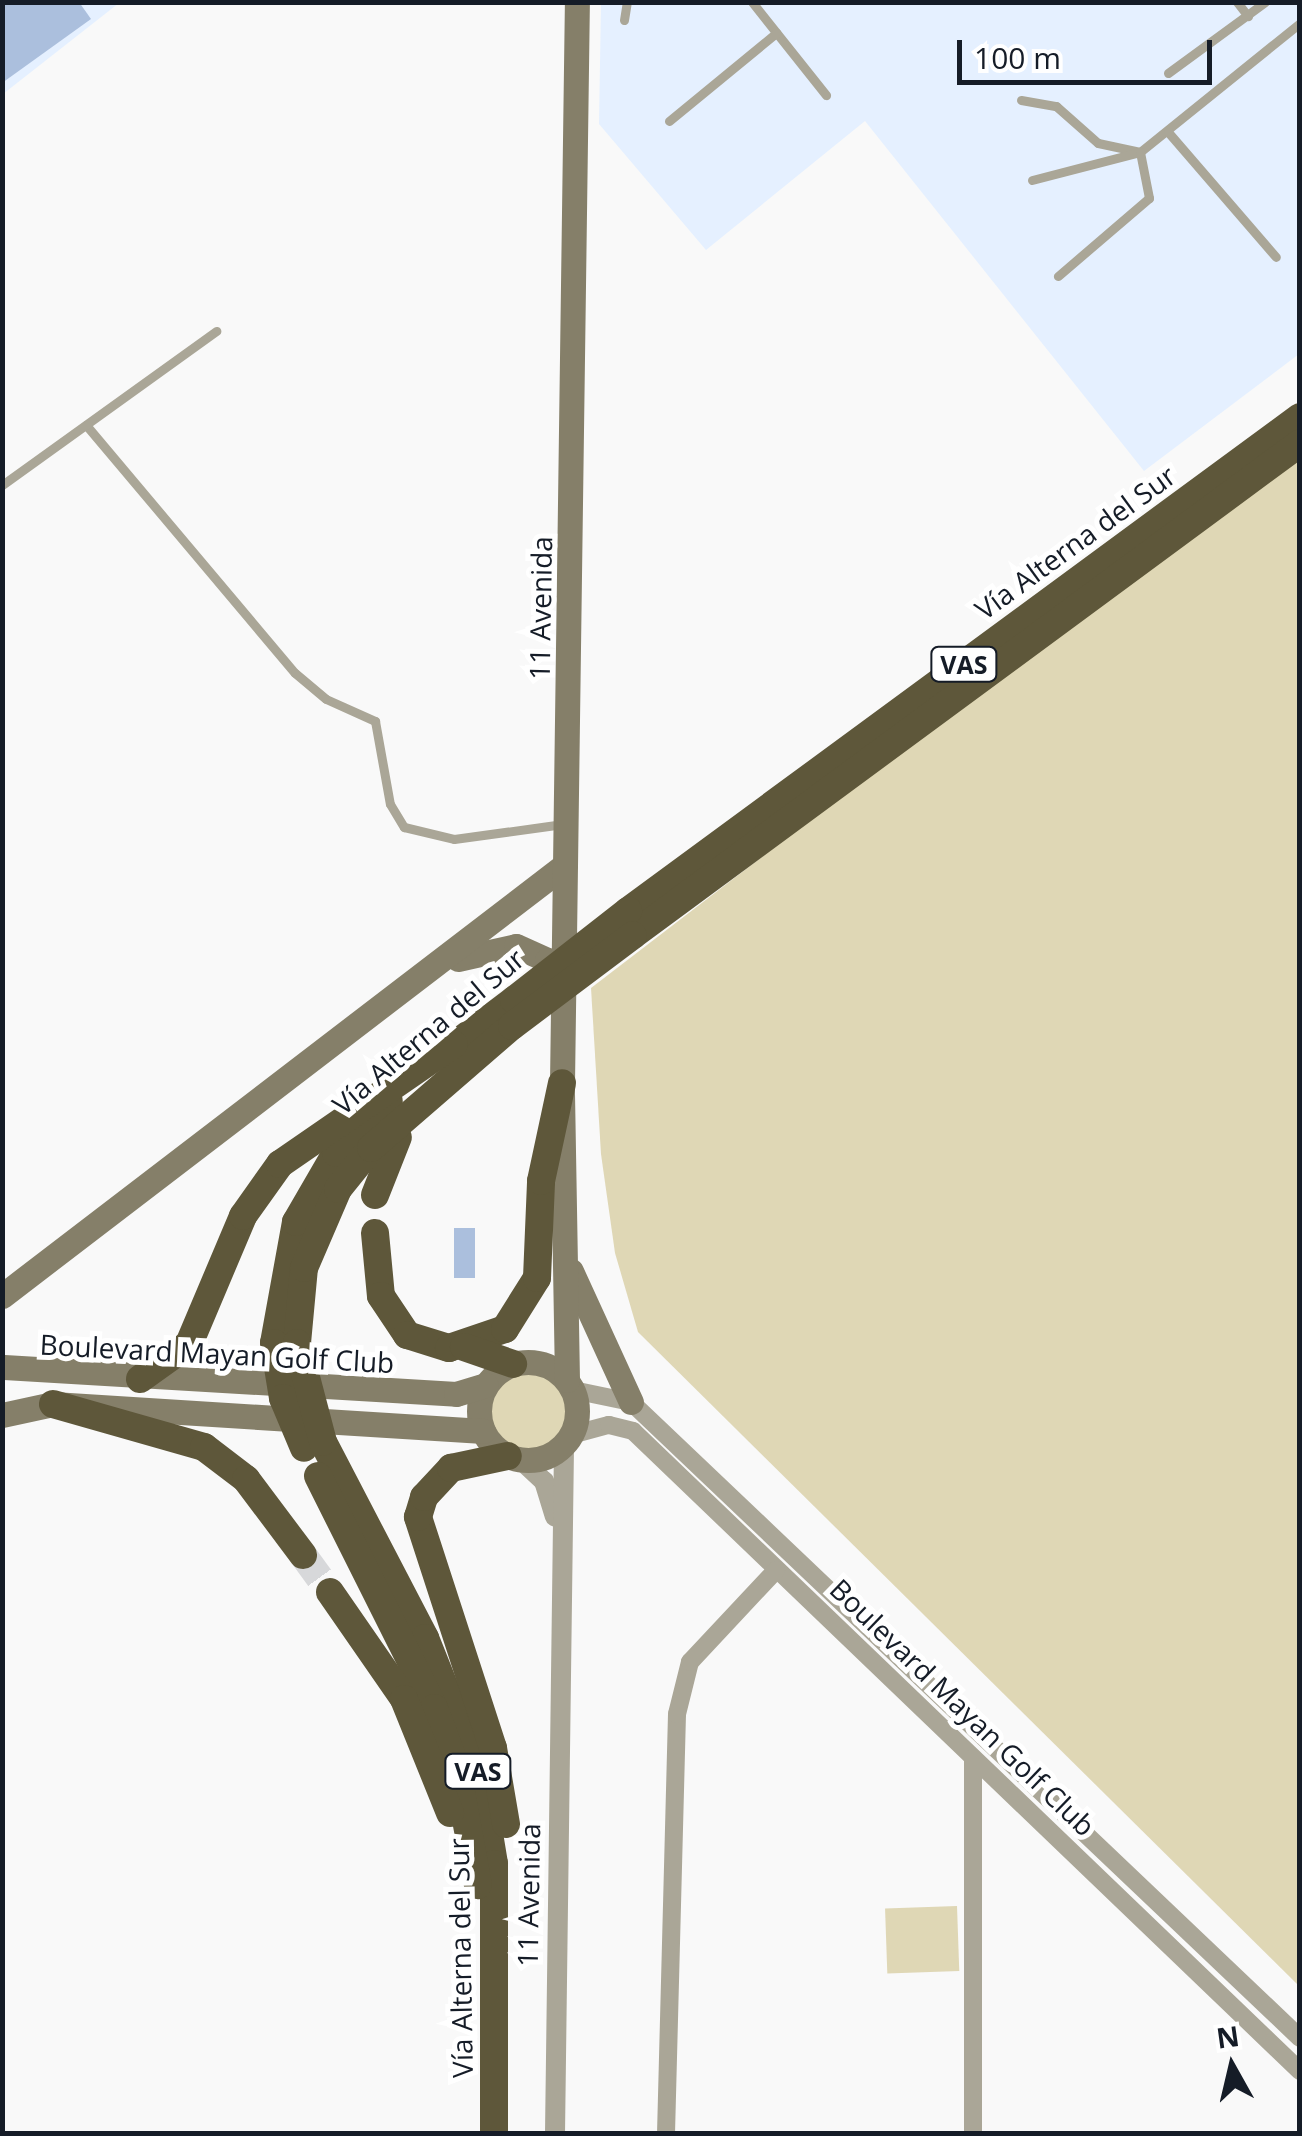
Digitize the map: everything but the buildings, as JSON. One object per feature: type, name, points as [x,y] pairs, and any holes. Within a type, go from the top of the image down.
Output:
[{"type":"highway","name":"Vía Alterna del Sur","points":[[286,1343],[304,1268],[338,1189],[371,1148],[509,1021],[630,923],[1300,417]]},
{"type":"highway","name":"Vía Alterna del Sur","points":[[630,923],[1300,443]]},
{"type":"highway","name":"Vía Alterna del Sur","points":[[494,2134],[496,1935],[490,1826],[464,1727],[314,1445],[283,1398],[284,1259],[314,1186],[357,1129],[454,1044],[509,1021]]},
{"type":"highway","points":[[375,1195],[393,1143],[509,1021]]},
{"type":"highway","points":[[140,1379],[194,1336],[244,1216],[272,1172],[344,1113],[454,1044]]},
{"type":"highway","points":[[464,1347],[505,1330],[534,1291],[543,1169],[562,1083]]},
{"type":"highway","points":[[375,1233],[378,1286],[398,1327],[419,1342],[464,1347],[525,1363]]},
{"type":"highway","points":[[53,1404],[204,1447],[246,1479],[303,1555]]},
{"type":"highway","name":"Vía Alterna del Sur","points":[[314,1445],[434,1708],[457,1770],[476,1868],[477,2134]]},
{"type":"highway","points":[[496,1935],[507,1861],[499,1774],[418,1517],[424,1497],[451,1468],[514,1457]]},
{"type":"highway","points":[[330,1592],[418,1725],[476,1868]]},
{"type":"main road","name":"11 Avenida","points":[[570,1385],[562,1083],[577,2]]},
{"type":"main road","points":[[2,1296],[565,865]]},
{"type":"main road","points":[[426,973],[486,947],[516,946],[547,960],[564,990]]},
{"type":"main road","name":"11 Avenida","points":[[525,1363],[554,1336],[564,1214]]},
{"type":"main road","points":[[565,1253],[632,1402]]},
{"type":"main road","points":[[2,1306],[24,1280]]},
{"type":"main road","points":[[2,1415],[53,1404],[483,1431],[514,1457],[567,1440],[570,1385],[525,1363],[486,1386],[483,1431]]},
{"type":"main road","points":[[2,1415],[10,1391],[4,1365]]},
{"type":"main road","name":"Boulevard Mayan Golf Club","points":[[4,1365],[140,1379],[456,1394],[486,1386]]},
{"type":"street","points":[[570,1385],[632,1402]]},
{"type":"street","name":"Boulevard Mayan Golf Club","points":[[632,1402],[1300,2038]]},
{"type":"street","name":"Boulevard Mayan Golf Club","points":[[567,1440],[609,1425],[633,1431],[1300,2072]]},
{"type":"street","name":"11 Avenida","points":[[555,2134],[567,1440]]},
{"type":"street","name":"11 Avenida","points":[[514,1457],[552,1499],[562,1597]]},
{"type":"street","points":[[666,2134],[676,1714],[690,1662],[776,1570]]},
{"type":"street","points":[[973,1758],[973,2134]]},
{"type":"lane","points":[[624,20],[627,2]]},
{"type":"lane","points":[[752,2],[826,96]]},
{"type":"lane","points":[[1237,2],[1248,16]]},
{"type":"lane","points":[[1168,73],[1265,2]]},
{"type":"lane","points":[[1032,180],[1140,152],[1300,23]]},
{"type":"lane","points":[[669,122],[776,33]]},
{"type":"lane","points":[[1022,100],[1056,106],[1098,143],[1140,152]]},
{"type":"lane","points":[[1168,132],[1276,257]]},
{"type":"lane","points":[[1058,276],[1149,198],[1140,152]]},
{"type":"lane","points":[[2,485],[216,331]]},
{"type":"lane","points":[[86,425],[295,672],[326,699],[374,721],[390,804],[404,826],[454,840],[566,824]]},
{"type":"shaded area","points":[[3,3],[119,3],[3,94]]},
{"type":"shaded area","points":[[601,3],[1299,3],[1299,354],[1144,471],[865,121],[706,250],[599,124]]},
{"type":"shaded area","points":[[1299,445],[1299,1986],[638,1332],[615,1253],[601,1154],[591,988]]},
{"type":"shaded area","points":[[529,1371],[544,1374],[557,1383],[566,1396],[566,1426],[557,1439],[544,1448],[529,1451],[514,1448],[501,1439],[492,1426],[489,1411],[492,1396],[501,1383],[514,1374]]},
{"type":"shaded area","points":[[957,1906],[959,1971],[887,1973],[885,1909]]},
{"type":"tunnel","points":[[303,1555],[330,1592]]}]
